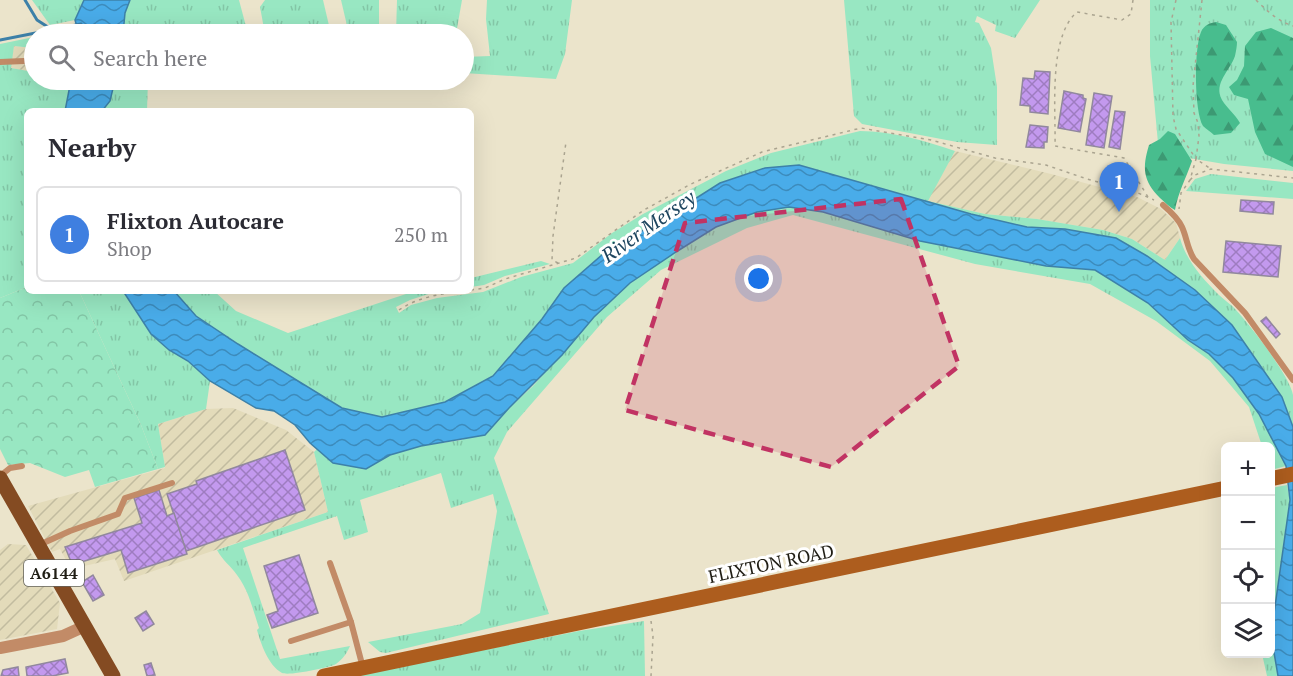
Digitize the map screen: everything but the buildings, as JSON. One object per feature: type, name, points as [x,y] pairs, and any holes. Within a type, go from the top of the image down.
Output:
[{"type":"main road","name":"A6144","points":[[0,477],[111,672]]},
{"type":"main road","name":"FLIXTON ROAD","points":[[324,676],[1221,489]]},
{"type":"street","points":[[0,648],[63,636],[85,626]]},
{"type":"lane","points":[[0,62],[24,61]]},
{"type":"lane","points":[[1163,205],[1182,227],[1189,251],[1245,313],[1293,380]]},
{"type":"lane","points":[[0,477],[10,468],[22,466]]},
{"type":"lane","points":[[38,546],[70,531],[118,514],[124,498],[172,483]]},
{"type":"lane","points":[[330,563],[351,622],[363,668]]},
{"type":"lane","points":[[291,641],[351,622]]},
{"type":"path","points":[[1133,0],[1131,14],[1122,20],[1077,12],[1070,18],[1056,60],[1055,146],[1124,159],[1149,198]]},
{"type":"path","points":[[1176,0],[1171,22],[1173,116],[1179,135],[1196,159],[1211,169]]},
{"type":"path","points":[[1190,180],[1199,136],[1192,86],[1202,0]]},
{"type":"path","points":[[1256,0],[1266,11],[1293,26]]},
{"type":"path","points":[[474,290],[576,258],[644,210],[691,184],[762,152],[861,128],[932,140],[995,158],[1046,165],[1137,192],[1163,205]]},
{"type":"path","points":[[559,264],[552,260],[553,236],[566,142]]},
{"type":"path","points":[[1177,219],[1181,193],[1195,175],[1211,169],[1293,178]]},
{"type":"path","points":[[399,310],[410,303],[437,294]]},
{"type":"path","points":[[650,608],[653,636],[651,676]]},
{"type":"highlighted area","points":[[901,199],[959,366],[831,467],[625,410],[685,223]]},
{"type":"shaded area","points":[[14,46],[24,47],[24,70],[10,68]]},
{"type":"shaded area","points":[[955,151],[1137,197],[1161,209],[1176,223],[1180,238],[1165,260],[1132,239],[1103,230],[1037,219],[985,214],[927,201]]},
{"type":"shaded area","points":[[233,408],[286,430],[314,452],[328,512],[124,581],[115,559],[71,569],[60,549],[52,552],[28,506],[165,468],[158,424],[206,409]]},
{"type":"shaded area","points":[[8,544],[26,545],[60,603],[57,629],[0,640],[0,550]]},
{"type":"green space","points":[[32,0],[84,0],[75,20],[49,24]]},
{"type":"green space","points":[[130,0],[239,0],[245,24],[124,24]]},
{"type":"green space","points":[[265,0],[323,0],[329,24],[263,24],[260,7]]},
{"type":"green space","points":[[341,0],[379,0],[379,24],[347,24]]},
{"type":"green space","points":[[397,0],[462,0],[458,24],[396,24]]},
{"type":"green space","points":[[487,0],[572,0],[565,54],[556,79],[474,74],[474,57],[490,56],[486,19]]},
{"type":"green space","points":[[844,0],[1040,0],[1015,38],[995,31],[996,25],[977,16],[975,22],[979,23],[991,48],[997,87],[997,145],[957,142],[862,124],[854,116]]},
{"type":"green space","points":[[1150,0],[1293,0],[1293,171],[1224,164],[1177,156],[1158,143],[1150,56]]},
{"type":"green space","points":[[1216,22],[1226,25],[1237,42],[1233,62],[1221,83],[1220,94],[1240,123],[1231,133],[1214,135],[1203,126],[1200,118],[1196,65],[1201,32],[1207,25]]},
{"type":"green space","points":[[1271,28],[1293,38],[1293,167],[1265,154],[1255,132],[1248,99],[1234,95],[1229,87],[1237,80],[1244,66],[1245,46],[1256,32]]},
{"type":"green space","points":[[24,39],[24,47],[14,46],[11,68],[24,70],[24,90],[69,90],[66,108],[24,108],[24,288],[0,298],[0,44]]},
{"type":"green space","points":[[113,90],[148,90],[147,108],[104,108],[110,101]]},
{"type":"green space","points":[[860,131],[921,140],[955,151],[928,201],[985,214],[1037,219],[1103,230],[1132,239],[1165,260],[1180,238],[1195,268],[1242,317],[1285,376],[1293,395],[1293,427],[1282,397],[1232,325],[1195,290],[1147,256],[1116,238],[1065,229],[1027,227],[971,214],[799,165],[657,223],[611,247],[564,288],[542,319],[493,376],[445,402],[382,417],[342,409],[196,316],[177,294],[217,294],[236,311],[288,333],[406,294],[429,294],[396,307],[399,313],[411,305],[437,298],[483,292],[521,277],[573,263],[612,233],[643,214],[726,171],[771,153]]},
{"type":"green space","points":[[1168,131],[1175,134],[1192,161],[1175,210],[1154,192],[1147,180],[1145,167],[1149,145]]},
{"type":"green space","points":[[1211,174],[1293,183],[1293,199],[1186,191],[1195,179]]},
{"type":"green space","points":[[789,206],[823,212],[920,241],[1046,266],[1095,270],[1148,303],[1188,340],[1209,354],[1233,378],[1259,414],[1274,442],[1261,442],[1249,407],[1210,361],[1156,321],[1090,284],[975,264],[793,215],[747,228],[661,270],[607,317],[507,432],[494,458],[549,614],[386,653],[380,652],[368,642],[462,624],[480,613],[497,511],[493,494],[451,508],[441,473],[360,500],[368,532],[344,540],[337,516],[243,548],[280,659],[350,646],[336,664],[325,668],[286,674],[273,665],[261,642],[257,630],[259,628],[245,588],[217,550],[328,512],[314,452],[317,449],[333,463],[366,469],[390,455],[421,446],[462,440],[509,408],[533,386],[594,317],[630,283],[716,227],[757,212]]},
{"type":"green space","points":[[541,261],[550,264],[505,276],[484,285],[474,287],[474,277]]},
{"type":"green space","points":[[24,288],[24,294],[80,294],[141,425],[158,469],[95,487],[89,470],[65,477],[30,463],[8,465],[0,449],[0,298]]},
{"type":"green space","points":[[80,294],[125,294],[151,334],[169,350],[188,361],[210,381],[206,409],[158,424],[165,467],[158,469],[141,425]]},
{"type":"green space","points":[[1275,445],[1286,466],[1275,469]]},
{"type":"green space","points":[[1287,485],[1290,500],[1275,607],[1275,496],[1275,487]]},
{"type":"green space","points":[[644,621],[645,676],[353,676],[579,631]]},
{"type":"green space","points":[[1263,658],[1275,658],[1278,676],[1267,676]]},
{"type":"water","points":[[84,0],[130,0],[124,24],[76,24],[75,20]]},
{"type":"water","points":[[69,90],[113,90],[110,101],[104,108],[66,108]]},
{"type":"water","points":[[799,165],[971,214],[1027,227],[1065,229],[1116,238],[1147,256],[1195,290],[1232,325],[1282,397],[1293,427],[1293,676],[1278,676],[1275,658],[1275,607],[1290,500],[1286,466],[1275,442],[1259,414],[1233,378],[1209,354],[1188,340],[1148,303],[1095,270],[1046,266],[920,241],[823,212],[789,207],[757,212],[716,227],[630,283],[594,317],[562,355],[485,435],[421,446],[390,455],[366,469],[333,463],[310,443],[295,425],[274,411],[256,408],[210,381],[188,361],[169,350],[151,334],[125,294],[177,294],[196,316],[342,408],[382,417],[445,402],[493,376],[542,319],[564,288],[611,247],[657,223],[720,183],[765,168]]},
{"type":"waterway","points":[[25,0],[37,20],[43,24]]},
{"type":"waterway","points":[[0,40],[24,35]]},
{"type":"place","name":"Flixton Autocare","points":[[1119,212]]},
{"type":"water label","name":"River Mersey","points":[[648,226]]}]
